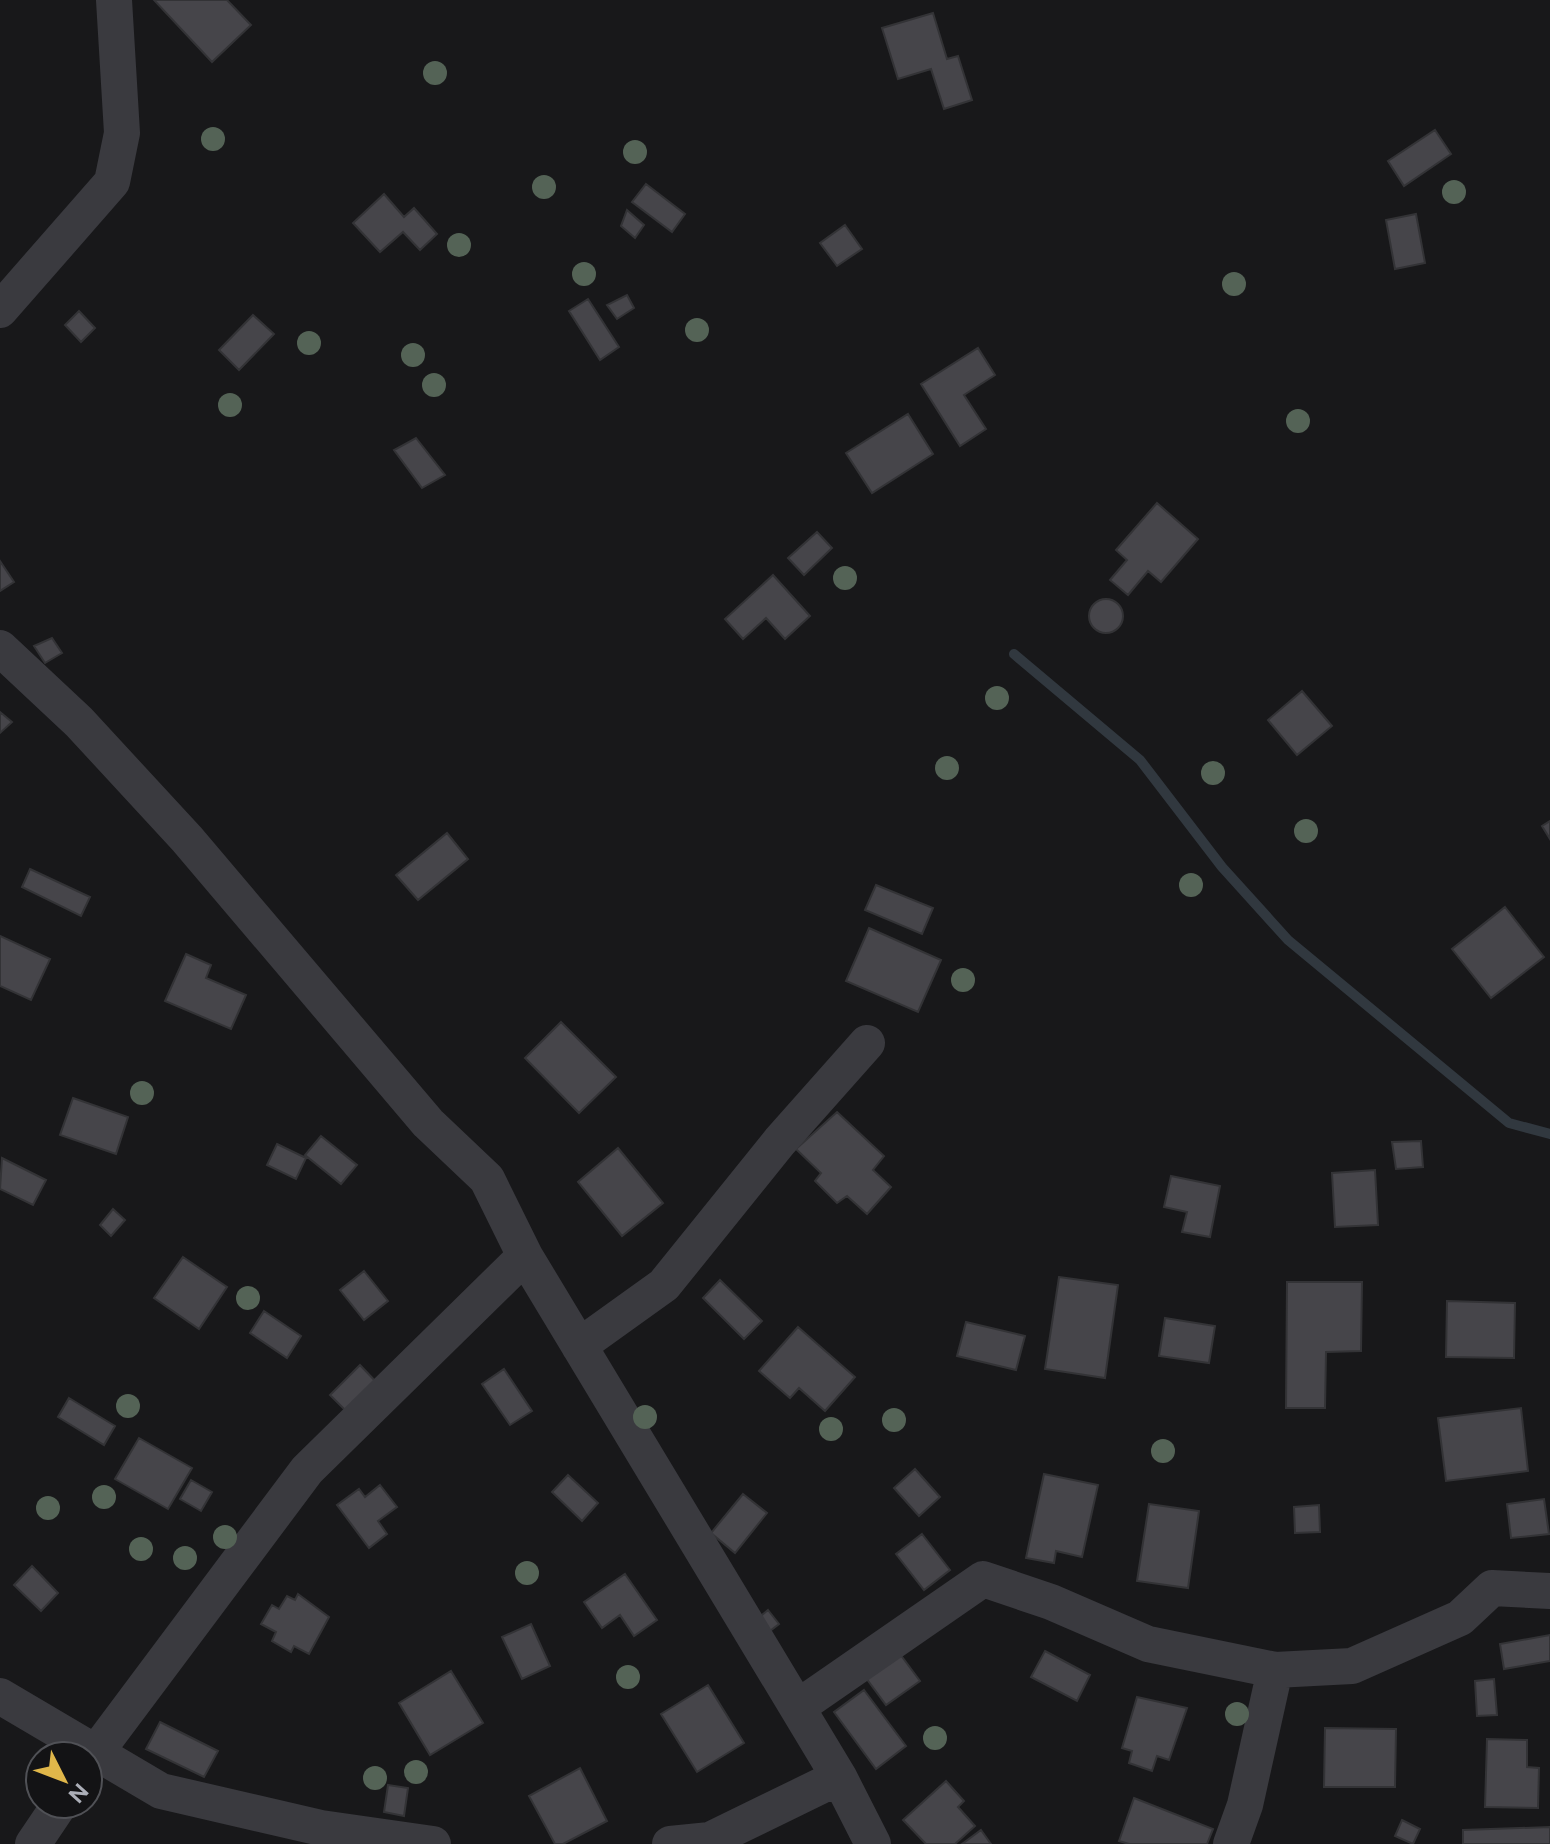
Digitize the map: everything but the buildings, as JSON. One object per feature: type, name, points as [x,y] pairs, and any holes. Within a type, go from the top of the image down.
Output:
[{"type":"street","points":[[0,310],[112,182],[122,133],[114,0]]},
{"type":"street","points":[[0,648],[79,722],[176,827],[428,1123],[487,1179],[525,1256],[798,1707],[873,1844]]},
{"type":"street","points":[[579,1346],[664,1285],[780,1141],[867,1043]]},
{"type":"street","points":[[104,1742],[307,1470],[525,1256]]},
{"type":"street","points":[[798,1707],[983,1579],[1051,1602],[1148,1644],[1275,1670],[1352,1666],[1460,1618],[1492,1588],[1550,1591]]},
{"type":"street","points":[[1231,1844],[1245,1805],[1275,1670]]},
{"type":"street","points":[[0,1696],[65,1740]]},
{"type":"street","points":[[104,1764],[161,1791],[321,1828],[433,1844]]},
{"type":"street","points":[[670,1844],[710,1840],[839,1777]]},
{"type":"street","points":[[33,1844],[49,1820]]},
{"type":"waterway","points":[[1014,654],[1140,760],[1222,867],[1288,940],[1509,1123],[1550,1134]]}]
